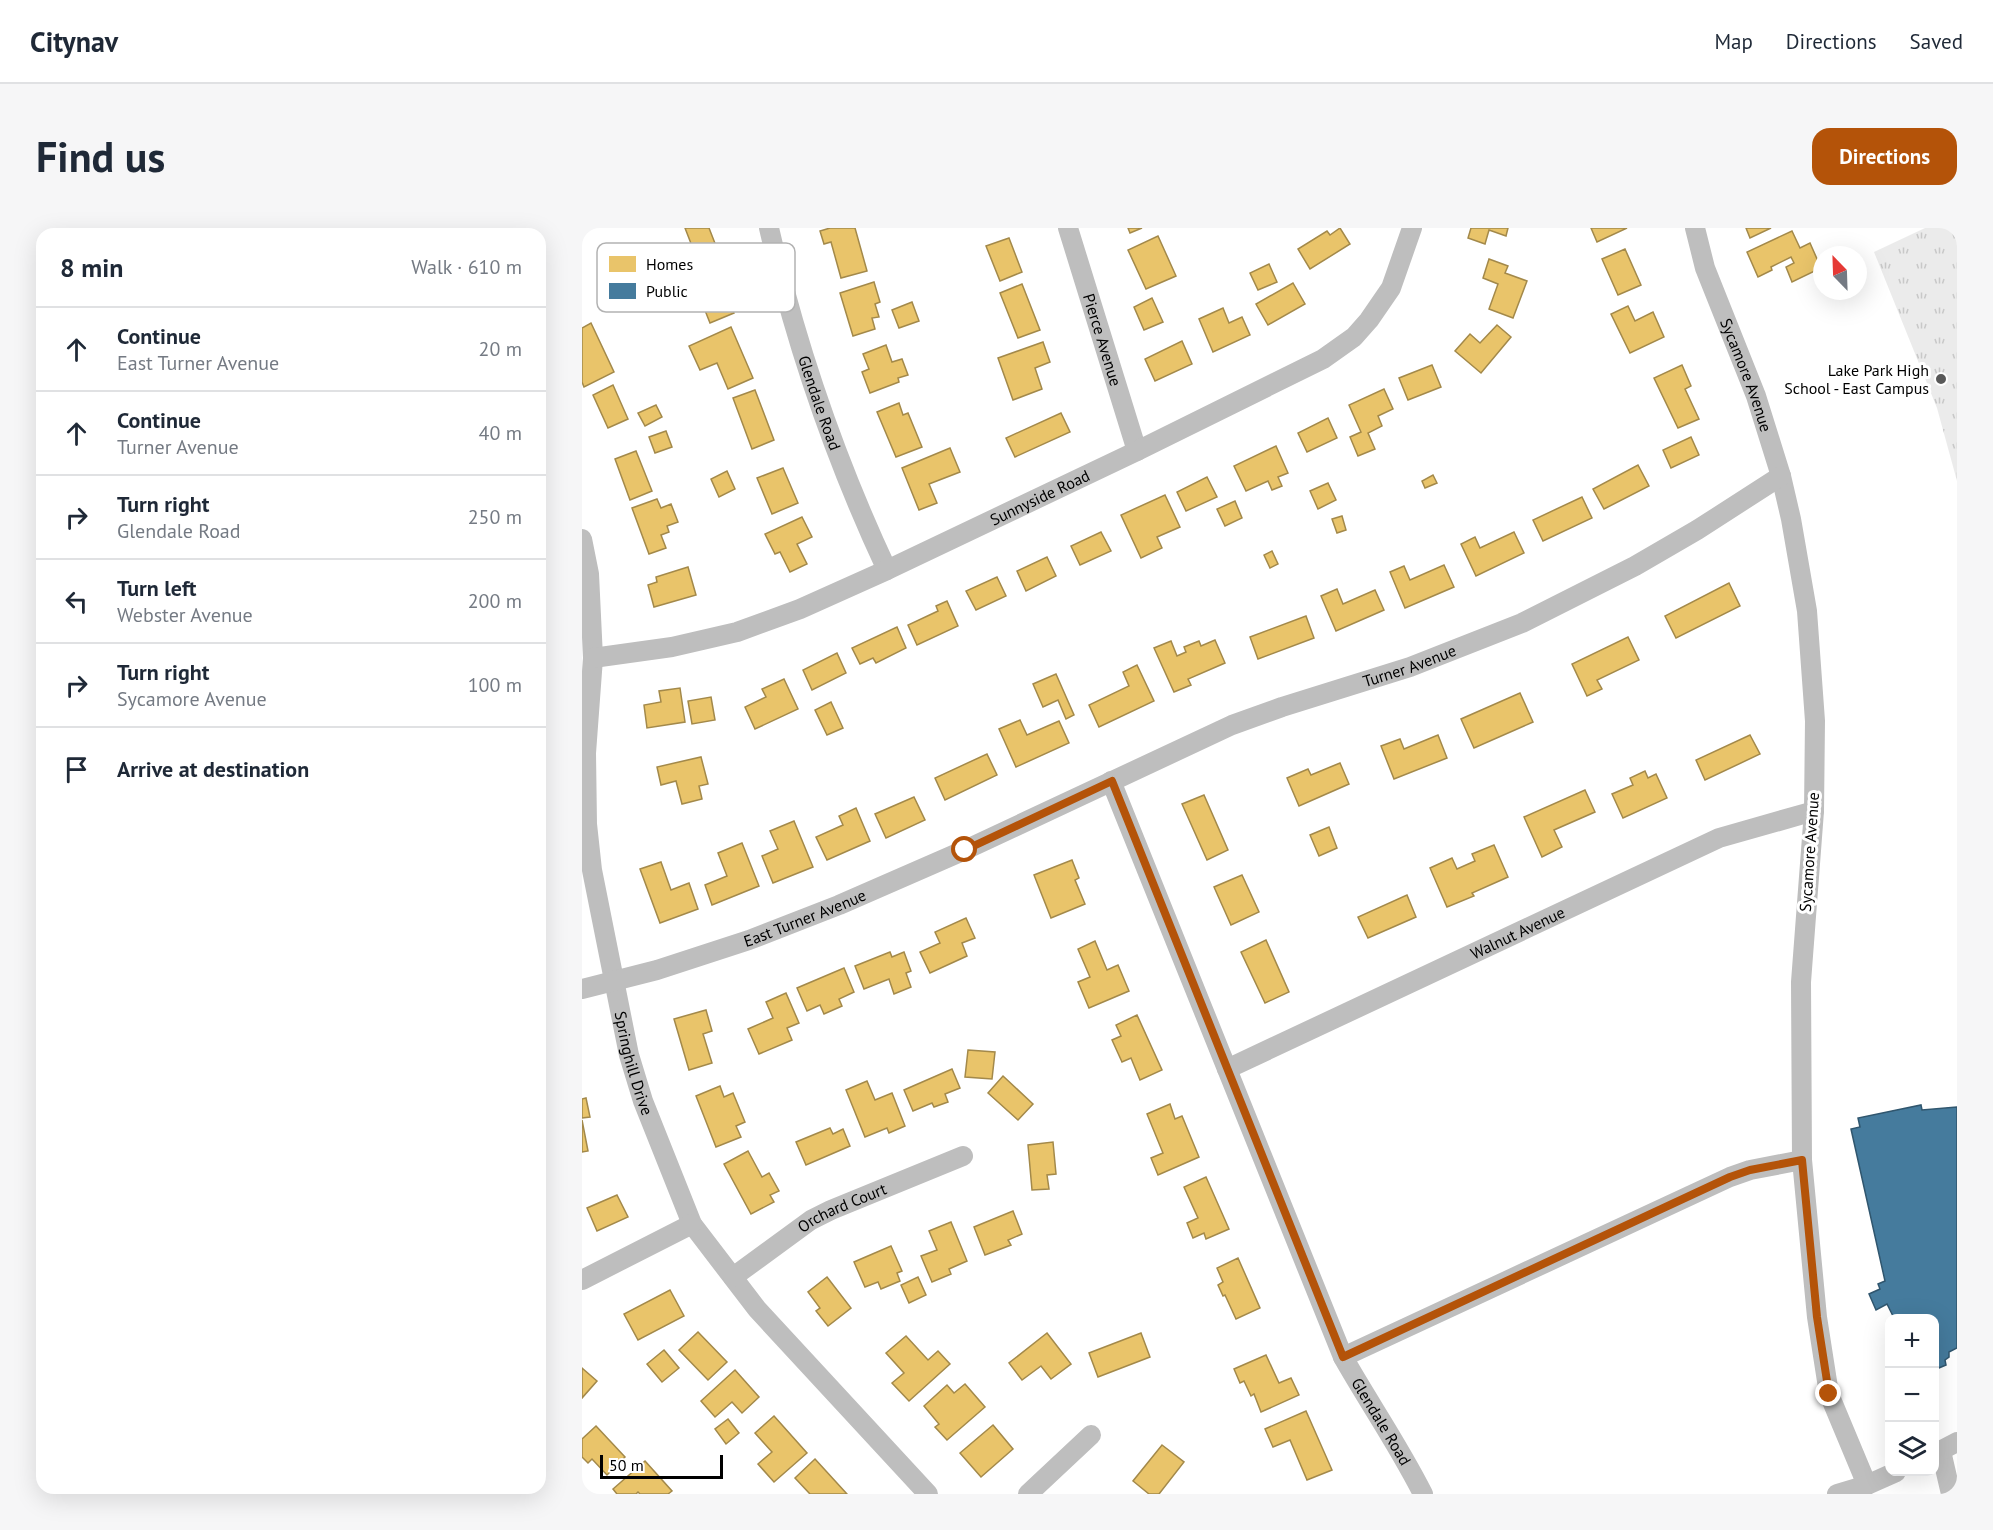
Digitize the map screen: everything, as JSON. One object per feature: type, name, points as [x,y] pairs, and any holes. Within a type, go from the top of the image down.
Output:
[{"type":"street","name":"Glendale Road","points":[[769,228],[773,243]]},
{"type":"street","name":"Pierce Avenue","points":[[1068,228],[1137,452]]},
{"type":"street","name":"Sunnyside Road","points":[[593,658],[672,647],[737,632],[800,609],[1137,452],[1323,359],[1354,337],[1391,288],[1412,228]]},
{"type":"street","name":"Sycamore Avenue","points":[[1695,228],[1705,268],[1756,396],[1781,476],[1807,611],[1815,721],[1814,811],[1801,982],[1802,1160],[1817,1317],[1829,1394],[1867,1485]]},
{"type":"street","name":"Glendale Road","points":[[791,312],[848,480],[887,570]]},
{"type":"street","name":"Turner Avenue","points":[[1020,824],[1232,725],[1410,667],[1522,623],[1635,566],[1697,530],[1781,476]]},
{"type":"street","name":"Springhill Drive","points":[[582,538],[590,585],[593,658],[586,753],[587,824],[592,870],[613,981],[640,1093],[692,1224],[757,1309],[928,1494]]},
{"type":"street","name":"Glendale Road","points":[[1112,781],[1343,1357],[1368,1402],[1409,1465],[1423,1494]]},
{"type":"street","name":"Walnut Avenue","points":[[1227,1069],[1719,838],[1814,811]]},
{"type":"street","name":"East Turner Avenue","points":[[582,989],[657,970],[749,940],[839,906],[1020,824]]},
{"type":"street","name":"Orchard Court","points":[[733,1277],[811,1220],[963,1156]]},
{"type":"street","points":[[1343,1357],[1730,1177],[1750,1170],[1802,1160]]},
{"type":"street","points":[[582,1280],[692,1224]]},
{"type":"street","points":[[1028,1494],[1091,1435]]},
{"type":"street","points":[[1944,1449],[1951,1494]]},
{"type":"street","points":[[1837,1494],[1887,1476]]},
{"type":"green space","name":"Lake Park High School - East Campus","points":[[1925,228],[1957,228],[1957,481],[1937,408],[1874,252]]},
{"type":"building: Homes","points":[[685,228],[709,228],[715,243],[691,243]]},
{"type":"building: Homes","points":[[830,228],[855,228],[867,271],[841,278],[831,242],[824,244],[820,231]]},
{"type":"building: Homes","points":[[1128,228],[1142,228],[1130,233]]},
{"type":"building: Homes","points":[[1340,228],[1350,244],[1310,269],[1298,249],[1327,231],[1330,235]]},
{"type":"building: Homes","points":[[1471,228],[1508,228],[1506,236],[1489,230],[1485,244],[1468,238]]},
{"type":"building: Homes","points":[[1591,228],[1627,228],[1597,242]]},
{"type":"building: Homes","points":[[1746,228],[1771,228],[1750,238]]},
{"type":"building: Homes","points":[[1792,231],[1800,248],[1810,243],[1813,250],[1813,272],[1792,282],[1786,267],[1794,263],[1791,257],[1771,267],[1772,270],[1758,277],[1747,252]]},
{"type":"building: Homes","points":[[1158,236],[1176,276],[1146,289],[1128,250]]},
{"type":"building: Homes","points":[[1009,238],[1022,272],[1000,281],[986,246]]},
{"type":"building: Homes","points":[[1625,249],[1641,285],[1618,295],[1602,259]]},
{"type":"building: Homes","points":[[1489,259],[1508,266],[1505,273],[1527,281],[1513,318],[1489,309],[1498,284],[1483,278]]},
{"type":"building: Homes","points":[[1269,264],[1277,282],[1258,290],[1250,273]]},
{"type":"building: Homes","points":[[874,282],[880,302],[875,304],[879,317],[872,318],[875,329],[853,336],[840,293]]},
{"type":"building: Homes","points":[[1293,283],[1305,304],[1268,325],[1256,304]]},
{"type":"building: Homes","points":[[1022,284],[1040,330],[1018,338],[1000,293]]},
{"type":"building: Homes","points":[[1152,298],[1163,322],[1144,330],[1134,307]]},
{"type":"building: Homes","points":[[912,302],[919,321],[899,328],[892,310]]},
{"type":"building: Homes","points":[[1628,306],[1635,321],[1653,312],[1664,337],[1630,353],[1611,314]]},
{"type":"building: Homes","points":[[1223,308],[1229,323],[1242,317],[1250,335],[1213,352],[1199,319]]},
{"type":"building: Homes","points":[[706,312],[734,312],[734,313],[710,323]]},
{"type":"building: Homes","points":[[591,323],[614,372],[584,387],[582,382],[582,328]]},
{"type":"building: Homes","points":[[1497,325],[1511,337],[1481,373],[1455,351],[1470,334],[1480,343]]},
{"type":"building: Homes","points":[[731,327],[753,378],[728,389],[717,363],[700,370],[689,346]]},
{"type":"building: Homes","points":[[1182,341],[1192,364],[1155,381],[1145,359]]},
{"type":"building: Homes","points":[[1043,342],[1050,362],[1035,368],[1042,389],[1013,400],[998,358]]},
{"type":"building: Homes","points":[[886,345],[892,362],[902,359],[908,375],[898,378],[899,382],[870,393],[862,372],[869,369],[863,354]]},
{"type":"building: Homes","points":[[1432,365],[1441,387],[1408,400],[1399,378]]},
{"type":"building: Homes","points":[[1682,365],[1691,386],[1685,389],[1699,419],[1678,428],[1654,378]]},
{"type":"building: Homes","points":[[613,385],[628,419],[608,428],[593,395]]},
{"type":"building: Homes","points":[[1384,389],[1393,409],[1378,416],[1382,426],[1368,433],[1375,449],[1358,456],[1350,437],[1361,432],[1349,405]]},
{"type":"building: Homes","points":[[755,390],[774,440],[752,449],[733,398]]},
{"type":"building: Homes","points":[[899,403],[903,415],[908,413],[922,447],[896,457],[877,412]]},
{"type":"building: Homes","points":[[656,405],[662,417],[645,426],[638,413]]},
{"type":"building: Homes","points":[[1061,413],[1070,432],[1015,457],[1006,438]]},
{"type":"building: Homes","points":[[1328,418],[1337,438],[1307,452],[1298,433]]},
{"type":"building: Homes","points":[[666,431],[672,447],[655,453],[649,437]]},
{"type":"building: Homes","points":[[1691,437],[1699,455],[1671,468],[1663,450]]},
{"type":"building: Homes","points":[[1276,446],[1288,473],[1278,477],[1282,486],[1272,490],[1268,481],[1246,491],[1234,466]]},
{"type":"building: Homes","points":[[950,448],[960,472],[929,484],[937,503],[919,510],[902,468]]},
{"type":"building: Homes","points":[[636,451],[652,491],[630,500],[615,459]]},
{"type":"building: Homes","points":[[1638,465],[1649,486],[1604,509],[1593,489]]},
{"type":"building: Homes","points":[[783,468],[798,503],[772,514],[757,478]]},
{"type":"building: Homes","points":[[727,471],[735,489],[719,497],[711,479]]},
{"type":"building: Homes","points":[[1433,475],[1437,483],[1425,488],[1422,481]]},
{"type":"building: Homes","points":[[1207,477],[1217,497],[1186,511],[1177,492]]},
{"type":"building: Homes","points":[[1328,483],[1336,500],[1318,509],[1310,491]]},
{"type":"building: Homes","points":[[1165,495],[1180,527],[1157,537],[1162,548],[1141,558],[1121,515]]},
{"type":"building: Homes","points":[[1582,497],[1592,518],[1543,541],[1533,520]]},
{"type":"building: Homes","points":[[657,499],[661,508],[671,504],[678,522],[667,526],[669,532],[661,535],[666,548],[649,554],[632,508]]},
{"type":"building: Homes","points":[[1235,501],[1242,518],[1225,526],[1217,509]]},
{"type":"building: Homes","points":[[1342,516],[1346,530],[1337,533],[1332,519]]},
{"type":"building: Homes","points":[[802,517],[812,537],[797,544],[807,564],[790,572],[780,552],[775,554],[765,534]]},
{"type":"building: Homes","points":[[1101,532],[1111,551],[1080,565],[1071,546]]},
{"type":"building: Homes","points":[[1514,532],[1524,553],[1476,576],[1461,544],[1475,537],[1480,548]]},
{"type":"building: Homes","points":[[1272,551],[1278,564],[1270,568],[1264,555]]},
{"type":"building: Homes","points":[[1047,557],[1056,576],[1026,591],[1017,571]]},
{"type":"building: Homes","points":[[1444,565],[1454,587],[1405,608],[1390,572],[1404,566],[1410,580]]},
{"type":"building: Homes","points":[[688,567],[696,595],[654,607],[648,585],[657,582],[656,577]]},
{"type":"building: Homes","points":[[997,577],[1006,596],[976,610],[966,591]]},
{"type":"building: Homes","points":[[1729,583],[1740,606],[1676,638],[1665,616]]},
{"type":"building: Homes","points":[[1337,589],[1343,604],[1375,590],[1384,610],[1336,631],[1321,596]]},
{"type":"building: Homes","points":[[947,601],[958,626],[917,645],[908,625],[938,611],[936,606]]},
{"type":"building: Homes","points":[[1306,616],[1314,638],[1258,659],[1250,637]]},
{"type":"building: Homes","points":[[897,627],[906,648],[876,663],[873,658],[860,664],[852,648]]},
{"type":"building: Homes","points":[[1628,637],[1639,660],[1597,680],[1602,689],[1587,696],[1572,664]]},
{"type":"building: Homes","points":[[1215,640],[1225,663],[1188,679],[1191,685],[1174,692],[1154,648],[1171,641],[1177,656],[1186,652],[1184,647],[1199,641],[1201,646]]},
{"type":"building: Homes","points":[[837,653],[846,673],[812,690],[803,670]]},
{"type":"building: Homes","points":[[1137,665],[1154,701],[1099,727],[1089,705],[1129,686],[1123,672]]},
{"type":"building: Homes","points":[[1056,674],[1074,715],[1066,719],[1058,700],[1043,707],[1033,684]]},
{"type":"building: Homes","points":[[784,679],[798,709],[755,729],[745,707],[766,697],[762,689]]},
{"type":"building: Homes","points":[[680,688],[685,722],[647,728],[644,705],[661,702],[659,691]]},
{"type":"building: Homes","points":[[1520,693],[1533,722],[1474,748],[1461,719]]},
{"type":"building: Homes","points":[[711,697],[715,720],[692,724],[688,701]]},
{"type":"building: Homes","points":[[831,702],[843,728],[827,735],[815,710]]},
{"type":"building: Homes","points":[[1020,720],[1027,735],[1059,721],[1069,743],[1016,767],[999,729]]},
{"type":"building: Homes","points":[[1438,735],[1447,758],[1394,779],[1381,746],[1400,739],[1404,749]]},
{"type":"building: Homes","points":[[1750,735],[1760,754],[1705,780],[1696,760]]},
{"type":"building: Homes","points":[[987,754],[997,775],[945,800],[935,778]]},
{"type":"building: Homes","points":[[701,757],[708,784],[699,786],[702,799],[682,804],[676,781],[661,785],[657,767]]},
{"type":"building: Homes","points":[[1340,763],[1349,784],[1299,806],[1287,778],[1308,769],[1311,775]]},
{"type":"building: Homes","points":[[1645,771],[1648,778],[1656,774],[1667,798],[1623,818],[1612,794],[1633,785],[1630,778]]},
{"type":"building: Homes","points":[[1585,790],[1595,812],[1554,830],[1562,847],[1542,857],[1524,817]]},
{"type":"building: Homes","points":[[1204,795],[1228,850],[1207,860],[1182,804]]},
{"type":"building: Homes","points":[[914,797],[925,820],[886,838],[875,814]]},
{"type":"building: Homes","points":[[856,808],[870,841],[827,860],[816,837],[843,825],[839,816]]},
{"type":"building: Homes","points":[[794,821],[813,867],[773,883],[762,856],[778,849],[770,831]]},
{"type":"building: Homes","points":[[1329,827],[1337,848],[1319,856],[1310,835]]},
{"type":"building: Homes","points":[[742,843],[759,886],[712,905],[705,885],[727,876],[718,853]]},
{"type":"building: Homes","points":[[1494,845],[1508,877],[1472,893],[1474,896],[1447,907],[1430,868],[1452,858],[1457,869],[1475,861],[1472,854]]},
{"type":"building: Homes","points":[[1072,860],[1079,878],[1075,880],[1085,904],[1051,918],[1034,875]]},
{"type":"building: Homes","points":[[661,862],[671,890],[689,883],[698,909],[660,923],[640,869]]},
{"type":"building: Homes","points":[[1242,875],[1259,912],[1231,925],[1214,887]]},
{"type":"building: Homes","points":[[1407,895],[1416,917],[1368,938],[1358,917]]},
{"type":"building: Homes","points":[[966,918],[975,938],[962,943],[967,956],[930,973],[920,952],[940,943],[935,932]]},
{"type":"building: Homes","points":[[1266,940],[1289,992],[1265,1003],[1241,952]]},
{"type":"building: Homes","points":[[1095,941],[1107,970],[1118,965],[1129,991],[1089,1008],[1078,982],[1090,977],[1078,949]]},
{"type":"building: Homes","points":[[890,952],[892,957],[904,952],[911,971],[906,973],[911,987],[894,994],[889,979],[864,989],[855,966]]},
{"type":"building: Homes","points":[[844,968],[854,992],[839,999],[842,1006],[824,1014],[820,1005],[807,1011],[797,988]]},
{"type":"building: Homes","points":[[786,993],[799,1023],[787,1028],[792,1040],[759,1054],[748,1029],[773,1018],[766,1002]]},
{"type":"building: Homes","points":[[706,1010],[712,1031],[703,1034],[712,1063],[689,1070],[674,1019]]},
{"type":"building: Homes","points":[[1137,1015],[1162,1070],[1140,1080],[1131,1058],[1122,1062],[1112,1040],[1121,1036],[1116,1025]]},
{"type":"building: Homes","points":[[968,1050],[995,1052],[992,1079],[965,1077]]},
{"type":"building: Homes","points":[[952,1069],[960,1088],[945,1094],[948,1102],[934,1107],[932,1103],[913,1111],[904,1090]]},
{"type":"building: Homes","points":[[1003,1076],[1033,1104],[1018,1120],[988,1093]]},
{"type":"building: Homes","points":[[867,1081],[875,1100],[892,1093],[905,1126],[889,1133],[887,1128],[865,1137],[846,1090]]},
{"type":"building: Homes","points":[[720,1086],[724,1097],[733,1093],[745,1122],[736,1126],[741,1137],[716,1147],[696,1096]]},
{"type":"building: Homes","points":[[586,1098],[590,1117],[582,1118],[582,1099]]},
{"type":"building: Homes","points":[[1170,1104],[1175,1119],[1182,1116],[1199,1157],[1158,1175],[1151,1158],[1163,1153],[1147,1114]]},
{"type":"building: Homes","points":[[582,1120],[588,1151],[582,1152]]},
{"type":"building: Homes","points":[[830,1128],[833,1134],[843,1129],[850,1146],[806,1165],[796,1142]]},
{"type":"building: Homes","points":[[1053,1142],[1056,1174],[1047,1175],[1049,1189],[1032,1190],[1028,1145]]},
{"type":"building: Homes","points":[[748,1151],[762,1177],[769,1173],[779,1191],[770,1195],[774,1202],[751,1214],[724,1164]]},
{"type":"building: Homes","points":[[1206,1177],[1229,1229],[1206,1239],[1204,1233],[1193,1238],[1187,1223],[1198,1218],[1184,1187]]},
{"type":"building: Homes","points":[[617,1195],[628,1217],[597,1231],[587,1208]]},
{"type":"building: Homes","points":[[1013,1211],[1022,1234],[1008,1240],[1011,1245],[985,1255],[974,1227]]},
{"type":"building: Homes","points":[[951,1222],[967,1261],[949,1269],[951,1274],[932,1282],[921,1256],[937,1250],[929,1231]]},
{"type":"building: Homes","points":[[891,1246],[902,1271],[897,1273],[900,1281],[881,1289],[878,1282],[865,1287],[854,1262]]},
{"type":"building: Homes","points":[[1238,1258],[1260,1308],[1236,1319],[1218,1285],[1223,1282],[1217,1268]]},
{"type":"building: Homes","points":[[827,1277],[851,1308],[828,1326],[816,1311],[820,1308],[808,1292]]},
{"type":"building: Homes","points":[[918,1277],[926,1295],[909,1303],[901,1285]]},
{"type":"building: Homes","points":[[670,1290],[684,1316],[638,1340],[624,1314]]},
{"type":"building: Homes","points":[[698,1332],[727,1362],[708,1380],[679,1350]]},
{"type":"building: Homes","points":[[1047,1333],[1071,1364],[1051,1379],[1041,1366],[1022,1380],[1009,1363]]},
{"type":"building: Homes","points":[[1141,1333],[1150,1357],[1098,1377],[1089,1353]]},
{"type":"building: Homes","points":[[906,1336],[928,1360],[938,1351],[950,1364],[909,1401],[892,1383],[904,1373],[886,1353]]},
{"type":"building: Homes","points":[[664,1350],[679,1368],[662,1382],[647,1364]]},
{"type":"building: Homes","points":[[1266,1355],[1279,1383],[1291,1378],[1299,1395],[1261,1412],[1254,1394],[1251,1396],[1244,1381],[1240,1383],[1234,1369]]},
{"type":"building: Homes","points":[[582,1368],[597,1381],[582,1398]]},
{"type":"building: Homes","points":[[735,1370],[759,1397],[742,1413],[732,1402],[715,1417],[701,1401]]},
{"type":"building: Homes","points":[[965,1384],[985,1407],[947,1440],[935,1427],[939,1424],[924,1406],[947,1385],[954,1393]]},
{"type":"building: Homes","points":[[1306,1411],[1332,1470],[1307,1480],[1290,1440],[1273,1447],[1265,1429]]},
{"type":"building: Homes","points":[[774,1416],[807,1453],[774,1482],[758,1464],[772,1452],[755,1433]]},
{"type":"building: Homes","points":[[728,1419],[739,1433],[726,1444],[715,1429]]},
{"type":"building: Homes","points":[[993,1425],[1013,1449],[981,1477],[960,1453]]},
{"type":"building: Homes","points":[[596,1426],[625,1457],[607,1475],[592,1459],[588,1463],[582,1457],[582,1439]]},
{"type":"building: Homes","points":[[1162,1445],[1184,1462],[1159,1494],[1149,1494],[1133,1481]]},
{"type":"building: Homes","points":[[815,1459],[847,1494],[810,1494],[795,1478]]},
{"type":"building: Homes","points":[[645,1461],[672,1491],[668,1494],[640,1494],[638,1492],[636,1494],[617,1494],[613,1489]]},
{"type":"building: Public","points":[[1921,1105],[1922,1110],[1957,1107],[1957,1348],[1949,1352],[1949,1357],[1945,1360],[1946,1365],[1939,1368],[1939,1314],[1892,1314],[1887,1304],[1876,1310],[1869,1294],[1880,1289],[1878,1284],[1885,1281],[1851,1129],[1860,1127],[1858,1118]]},
{"type":"place","name":"Lake Park High School - East Campus","points":[[1941,379]]},
{"type":"route","points":[[965,850],[1112,781],[1343,1357],[1730,1177],[1750,1170],[1802,1160],[1817,1317],[1829,1394]]}]
